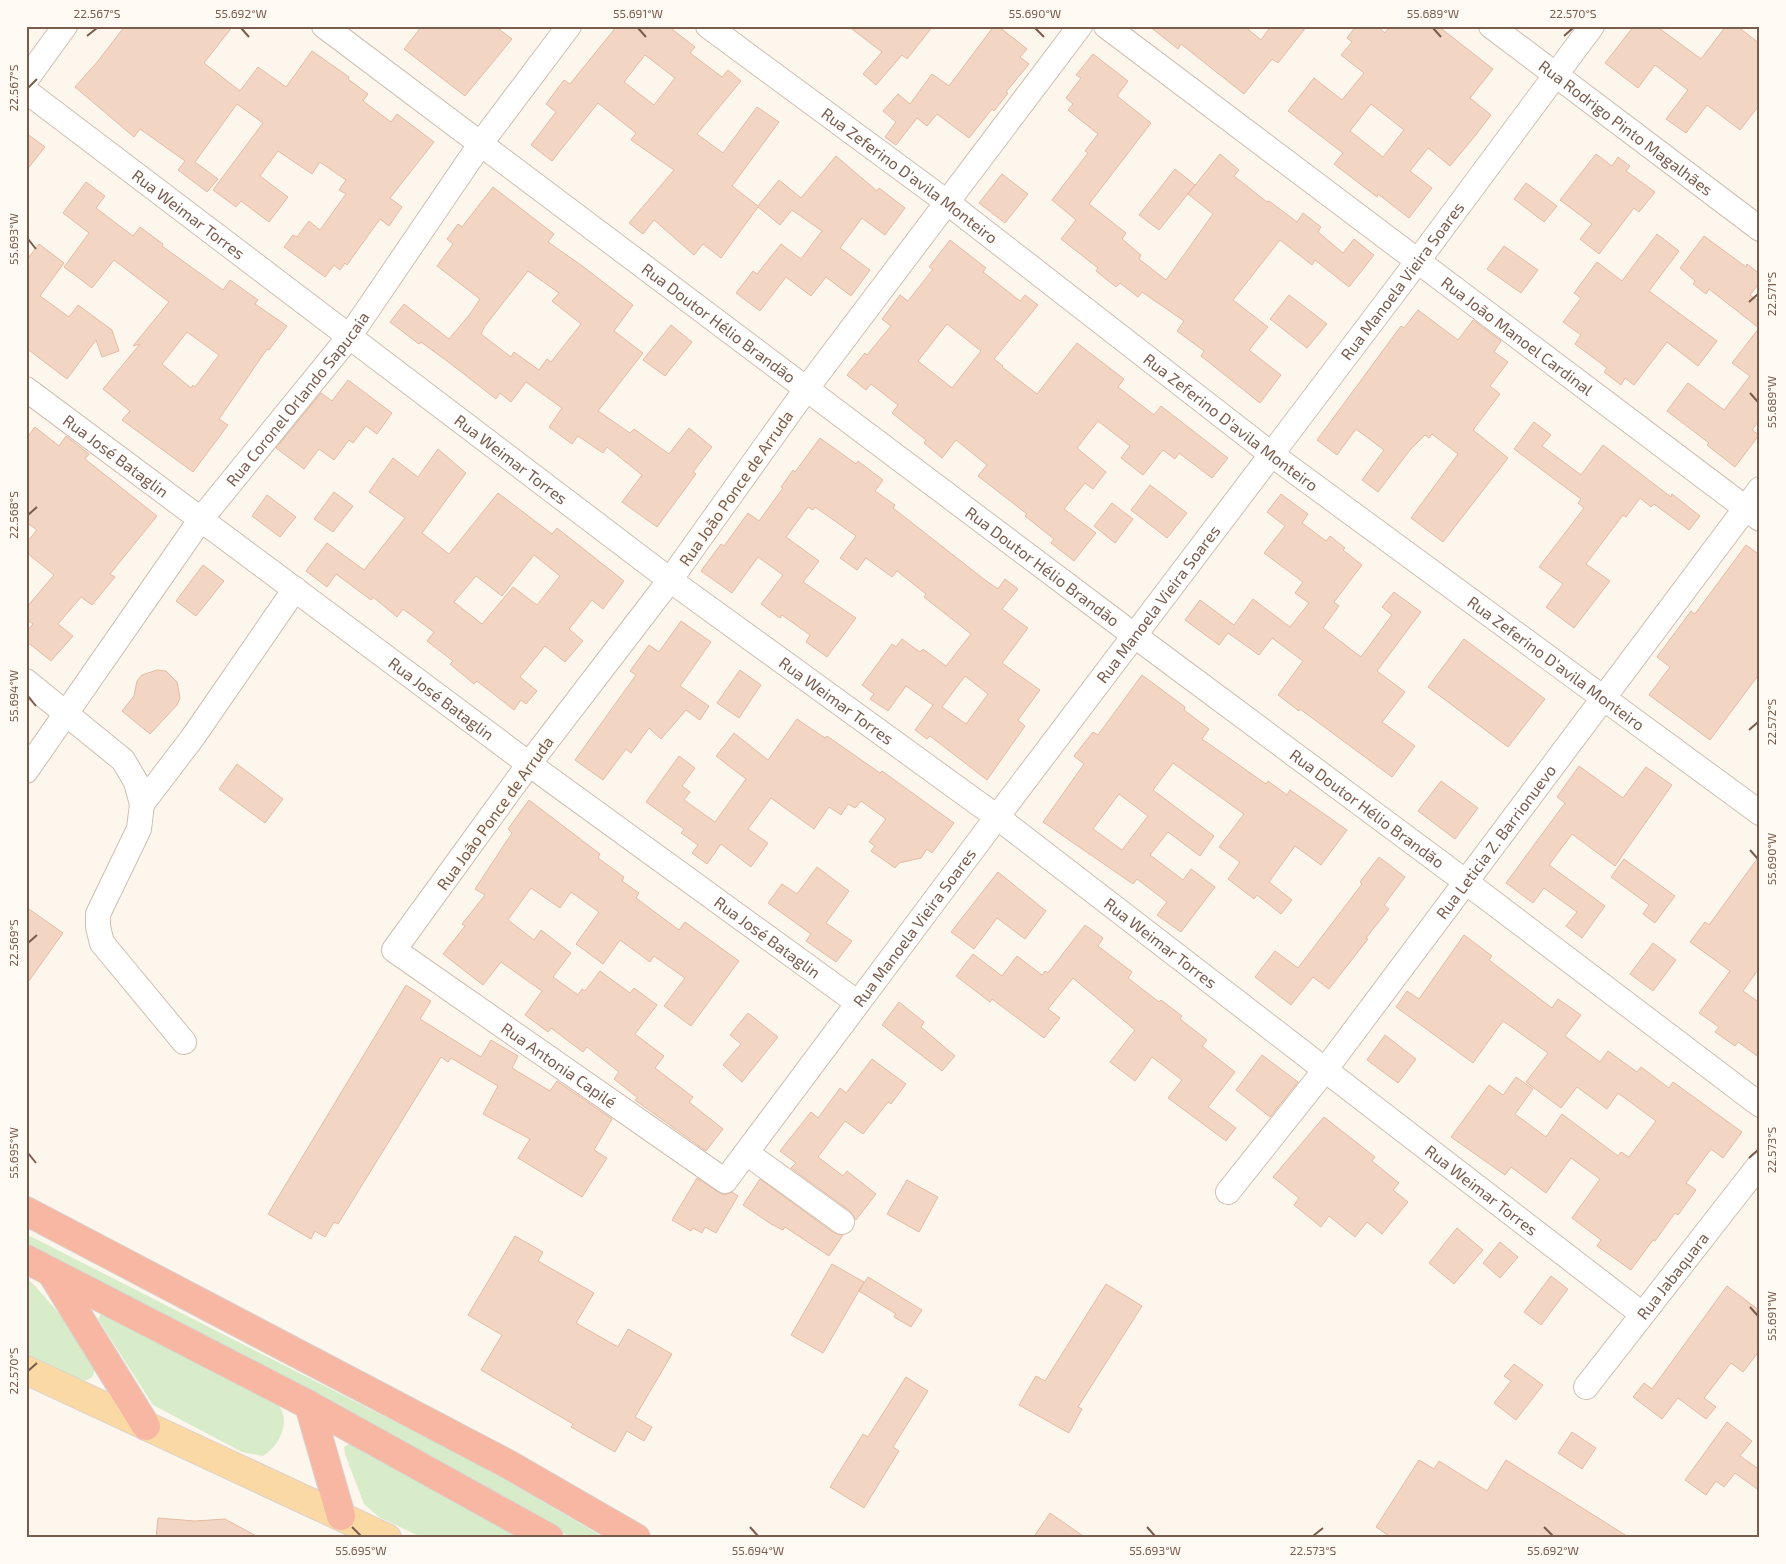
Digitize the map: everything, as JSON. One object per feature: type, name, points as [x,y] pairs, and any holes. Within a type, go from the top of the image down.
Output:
[{"type":"highway","points":[[26,1200],[76,1235]]},
{"type":"highway","points":[[26,1211],[76,1235],[506,1463],[636,1538]]},
{"type":"highway","points":[[26,1259],[309,1405],[548,1538]]},
{"type":"highway","points":[[51,1272],[146,1426]]},
{"type":"highway","points":[[309,1405],[341,1516]]},
{"type":"main road","points":[[26,1370],[387,1538]]},
{"type":"street","points":[[26,80],[66,26]]},
{"type":"street","name":"Rua Doutor Hélio Brandão","points":[[324,26],[1466,882],[1760,1105]]},
{"type":"street","name":"Rua Coronel Orlando Sapucaia","points":[[26,771],[68,714],[201,519],[349,337],[481,143],[569,26]]},
{"type":"street","name":"Rua Zeferino D'avila Monteiro","points":[[708,26],[948,203],[1271,454],[1760,813]]},
{"type":"street","name":"Rua João Ponce de Arruda","points":[[394,950],[529,764],[670,580],[807,388],[1080,26]]},
{"type":"street","name":"Rua João Manoel Cardinal","points":[[1106,26],[1753,514]]},
{"type":"street","name":"Rua Rodrigo Pinto Magalhães","points":[[1491,26],[1760,229]]},
{"type":"street","name":"Rua Manoela Vieira Soares","points":[[725,1180],[748,1154],[997,817],[1136,636],[1592,26]]},
{"type":"street","name":"Rua Weimar Torres","points":[[26,91],[670,580],[997,817],[1642,1314]]},
{"type":"street","name":"Rua José Bataglin","points":[[26,389],[529,764],[858,1003]]},
{"type":"street","name":"Rua Leticia Z. Barrionuevo","points":[[1228,1192],[1325,1070],[1604,698],[1753,514],[1760,489]]},
{"type":"street","points":[[142,804],[193,738],[295,589]]},
{"type":"street","points":[[26,681],[123,760],[136,782],[142,804],[138,830],[105,896],[98,914],[98,927],[102,943],[184,1042]]},
{"type":"street","name":"Rua Antonia Capilé","points":[[394,950],[725,1180]]},
{"type":"street","points":[[748,1154],[842,1222]]},
{"type":"street","name":"Rua Jabaquara","points":[[1586,1387],[1760,1164]]},
{"type":"green space","points":[[26,1234],[476,1463],[605,1538],[572,1538],[466,1476],[332,1403],[26,1247]]},
{"type":"green space","points":[[26,1277],[54,1308],[85,1349],[92,1361],[94,1370],[91,1378],[77,1381],[26,1358]]},
{"type":"green space","points":[[101,1314],[278,1405],[282,1411],[284,1425],[282,1433],[274,1446],[263,1456],[242,1452],[153,1405],[98,1319]]},
{"type":"green space","points":[[351,1443],[520,1538],[423,1538],[379,1517],[364,1504],[345,1454],[344,1447]]},
{"type":"building","points":[[125,26],[233,26],[204,63],[240,91],[258,67],[286,87],[312,51],[349,77],[348,79],[368,94],[363,101],[391,122],[397,114],[434,142],[390,198],[402,207],[389,226],[380,219],[347,265],[345,263],[340,270],[334,265],[325,277],[284,247],[293,235],[297,237],[309,221],[320,230],[346,194],[339,190],[346,180],[320,162],[312,174],[278,151],[260,176],[288,197],[269,222],[241,201],[236,207],[213,190],[263,123],[237,104],[195,162],[218,179],[207,192],[178,170],[185,161],[140,129],[134,137],[75,87]]},
{"type":"building","points":[[422,26],[495,26],[512,39],[465,96],[404,49]]},
{"type":"building","points":[[617,26],[668,26],[695,47],[690,53],[722,77],[728,70],[741,81],[697,134],[723,153],[757,107],[779,122],[732,186],[758,206],[779,180],[801,198],[836,156],[877,191],[879,188],[905,208],[885,235],[862,218],[840,248],[870,270],[851,296],[826,277],[811,296],[786,277],[760,311],[736,293],[753,271],[757,274],[781,244],[801,259],[822,231],[792,210],[780,225],[758,207],[721,258],[703,244],[694,255],[654,220],[643,234],[629,223],[674,170],[631,140],[636,133],[598,103],[552,161],[531,145],[556,112],[546,104],[564,80],[570,84]],"holes":[[[645,55],[675,78],[654,105],[624,82]]]},
{"type":"building","points":[[848,26],[933,26],[907,59],[902,55],[876,85],[863,74],[882,52]]},
{"type":"building","points":[[994,26],[998,26],[1027,49],[1020,57],[1029,64],[1006,92],[1008,93],[994,111],[992,109],[969,138],[937,114],[927,126],[917,118],[896,145],[885,137],[896,122],[883,111],[898,94],[910,104],[932,74],[949,86]]},
{"type":"building","points":[[1149,26],[1244,26],[1261,40],[1271,26],[1307,26],[1278,63],[1272,59],[1244,94],[1181,44],[1178,49]]},
{"type":"building","points":[[1356,26],[1377,26],[1385,33],[1390,26],[1438,26],[1493,69],[1470,98],[1491,115],[1475,136],[1450,166],[1428,148],[1410,171],[1432,188],[1409,218],[1378,194],[1377,197],[1334,164],[1343,153],[1288,111],[1314,78],[1342,100],[1364,73],[1341,55],[1352,42],[1347,38]],"holes":[[[1371,104],[1404,130],[1383,157],[1350,131]]]},
{"type":"building","points":[[1634,26],[1656,26],[1701,59],[1726,26],[1737,26],[1760,44],[1760,104],[1740,130],[1707,105],[1686,133],[1666,119],[1688,90],[1655,65],[1638,88],[1605,63]]},
{"type":"building","points":[[1093,54],[1128,81],[1117,96],[1151,123],[1089,204],[1126,233],[1122,239],[1141,255],[1139,259],[1166,280],[1213,214],[1188,194],[1220,154],[1239,170],[1234,176],[1267,202],[1269,201],[1297,222],[1303,213],[1321,227],[1318,232],[1343,253],[1354,239],[1374,255],[1349,287],[1315,260],[1312,265],[1280,240],[1233,300],[1268,327],[1249,350],[1281,375],[1260,403],[1201,356],[1204,351],[1177,331],[1184,321],[1142,292],[1138,297],[1120,283],[1116,287],[1096,271],[1098,268],[1061,239],[1076,220],[1052,200],[1088,153],[1085,151],[1098,134],[1068,110],[1073,104],[1066,98],[1081,78],[1076,75]]},
{"type":"building","points":[[26,133],[45,147],[26,171]]},
{"type":"building","points":[[1596,154],[1612,166],[1618,157],[1630,166],[1626,171],[1655,192],[1639,212],[1634,208],[1599,254],[1580,239],[1592,224],[1560,200]]},
{"type":"building","points":[[1175,169],[1195,185],[1159,230],[1139,215]]},
{"type":"building","points":[[1002,174],[1028,194],[1005,223],[979,203]]},
{"type":"building","points":[[86,182],[105,196],[96,208],[133,236],[140,227],[163,244],[162,246],[223,290],[230,280],[258,300],[255,304],[287,326],[269,350],[267,349],[219,419],[228,425],[193,472],[122,420],[130,411],[103,389],[140,344],[133,346],[169,302],[114,260],[92,288],[64,267],[89,233],[63,213]],"holes":[[[187,332],[219,355],[195,387],[193,385],[191,388],[162,364]]]},
{"type":"building","points":[[1526,183],[1557,206],[1544,222],[1514,199]]},
{"type":"building","points":[[493,187],[554,234],[548,242],[633,305],[614,331],[643,353],[598,411],[630,433],[634,429],[669,454],[689,428],[712,447],[693,472],[696,474],[657,527],[622,502],[642,475],[607,447],[603,453],[578,436],[572,444],[549,427],[562,408],[526,382],[511,402],[500,393],[496,399],[421,342],[419,344],[390,322],[404,304],[449,339],[470,314],[480,299],[437,266],[453,244],[447,239],[458,224],[462,227]],"holes":[[[528,271],[559,293],[552,301],[581,324],[551,362],[547,359],[539,370],[514,352],[511,357],[481,334],[485,326]]]},
{"type":"building","points":[[1657,234],[1679,251],[1649,291],[1717,341],[1698,366],[1667,342],[1634,385],[1625,378],[1621,385],[1604,372],[1607,368],[1575,344],[1581,335],[1563,322],[1581,298],[1574,293],[1597,262],[1622,281]]},
{"type":"building","points":[[1704,236],[1746,267],[1747,264],[1760,274],[1760,282],[1750,295],[1760,302],[1760,419],[1752,430],[1759,435],[1735,467],[1707,445],[1709,443],[1667,411],[1688,383],[1724,410],[1750,376],[1732,363],[1759,328],[1709,289],[1706,294],[1693,284],[1695,281],[1680,268]]},
{"type":"building","points":[[950,240],[986,268],[983,272],[1020,301],[1025,295],[1038,305],[994,359],[1037,394],[1077,343],[1124,379],[1118,387],[1154,415],[1161,406],[1228,458],[1212,478],[1179,453],[1175,459],[1163,450],[1143,475],[1121,458],[1130,446],[1098,421],[1077,448],[1106,472],[1093,489],[1085,483],[1064,509],[1096,533],[1074,561],[1051,543],[1054,539],[1025,516],[1027,514],[978,476],[987,465],[956,440],[942,458],[924,443],[926,440],[892,413],[898,405],[871,384],[866,390],[847,375],[865,353],[867,355],[891,326],[882,319],[900,295],[908,301],[933,269],[929,267]],"holes":[[[947,324],[981,351],[952,388],[918,361]]]},
{"type":"building","points":[[39,244],[64,263],[40,296],[69,317],[78,305],[112,330],[119,351],[102,357],[96,340],[67,379],[26,348],[26,261]]},
{"type":"building","points":[[1504,246],[1538,270],[1521,293],[1487,269]]},
{"type":"building","points":[[1289,295],[1327,324],[1307,348],[1270,319]]},
{"type":"building","points":[[1418,310],[1458,340],[1473,320],[1501,341],[1494,352],[1508,362],[1490,386],[1500,394],[1473,430],[1508,458],[1443,542],[1411,518],[1458,454],[1432,434],[1429,438],[1425,435],[1410,450],[1378,492],[1362,480],[1384,450],[1356,429],[1337,455],[1317,440],[1401,326],[1404,328]]},
{"type":"building","points":[[671,325],[692,342],[665,376],[643,360]]},
{"type":"building","points":[[348,380],[392,413],[377,434],[366,426],[353,443],[349,440],[334,460],[319,449],[304,469],[276,448],[321,393],[332,401]]},
{"type":"building","points":[[1534,422],[1551,435],[1542,446],[1581,475],[1603,445],[1671,497],[1672,494],[1700,516],[1689,530],[1654,504],[1651,507],[1640,498],[1626,517],[1623,515],[1586,564],[1610,581],[1574,628],[1546,607],[1563,584],[1539,567],[1584,508],[1578,503],[1581,499],[1514,449]]},
{"type":"building","points":[[35,427],[59,446],[66,436],[89,454],[85,459],[157,516],[110,574],[115,577],[92,605],[81,597],[58,624],[73,636],[51,661],[26,641],[26,632],[33,624],[26,619],[26,608],[54,575],[26,552],[26,543],[37,530],[26,522],[26,439]]},
{"type":"building","points":[[820,438],[856,464],[858,461],[883,480],[875,491],[895,505],[893,508],[985,580],[998,589],[1005,579],[1018,589],[1002,609],[1028,628],[1002,663],[1040,690],[1018,720],[1025,726],[987,780],[930,736],[927,739],[915,730],[933,705],[906,686],[888,711],[870,699],[874,694],[862,685],[892,644],[896,647],[902,639],[920,652],[923,649],[946,666],[971,634],[924,597],[926,594],[897,571],[892,577],[866,558],[857,570],[840,558],[856,536],[815,507],[813,510],[808,507],[786,537],[819,561],[803,582],[856,618],[827,657],[806,642],[810,635],[782,615],[780,618],[761,604],[783,575],[758,557],[732,593],[701,571],[721,544],[724,546],[748,513],[759,521],[783,488],[781,487],[793,470],[795,472]],"holes":[[[965,676],[988,694],[966,724],[942,707]]]},
{"type":"building","points":[[438,449],[466,473],[422,533],[449,554],[498,493],[552,534],[557,528],[624,581],[603,609],[592,600],[569,629],[583,641],[565,662],[545,646],[520,677],[537,691],[526,704],[521,700],[514,710],[477,681],[474,684],[450,664],[453,661],[427,641],[434,632],[403,609],[397,617],[373,597],[371,600],[336,574],[327,587],[306,571],[327,543],[364,570],[405,518],[369,492],[393,458],[418,477]],"holes":[[[534,555],[560,576],[537,605],[513,587],[482,624],[454,602],[476,576],[502,596]]]},
{"type":"building","points":[[1150,485],[1187,513],[1167,538],[1131,510]]},
{"type":"building","points":[[334,492],[353,506],[333,532],[314,519]]},
{"type":"building","points":[[1281,494],[1308,514],[1302,523],[1326,541],[1330,536],[1345,548],[1343,550],[1362,565],[1334,602],[1339,606],[1323,628],[1361,657],[1392,615],[1382,607],[1394,592],[1421,612],[1377,671],[1405,692],[1382,722],[1415,746],[1392,777],[1278,695],[1303,661],[1272,638],[1259,655],[1228,633],[1219,645],[1185,620],[1200,600],[1234,625],[1253,599],[1290,627],[1309,603],[1295,593],[1303,582],[1264,553],[1285,526],[1267,512]]},
{"type":"building","points":[[267,495],[296,517],[280,537],[252,516]]},
{"type":"building","points":[[1112,503],[1133,519],[1115,543],[1094,526]]},
{"type":"building","points":[[1746,545],[1760,555],[1760,673],[1710,740],[1649,695],[1670,667],[1657,657],[1691,611],[1695,614]]},
{"type":"building","points":[[203,565],[224,581],[196,616],[176,601]]},
{"type":"building","points":[[681,621],[711,642],[680,686],[709,706],[700,720],[686,710],[661,739],[649,728],[631,753],[626,749],[603,780],[575,760],[636,675],[630,671],[649,645],[659,652]]},
{"type":"building","points":[[1464,639],[1545,699],[1508,747],[1428,687]]},
{"type":"building","points":[[157,670],[166,671],[177,682],[180,698],[177,705],[150,734],[122,711],[134,696],[137,681],[142,675]]},
{"type":"building","points":[[740,670],[761,685],[739,718],[717,703]]},
{"type":"building","points":[[1142,675],[1185,707],[1184,710],[1209,729],[1202,739],[1266,784],[1268,781],[1287,795],[1290,790],[1347,830],[1321,865],[1295,846],[1269,882],[1292,900],[1281,914],[1257,895],[1254,899],[1228,879],[1240,862],[1219,847],[1244,814],[1173,763],[1153,790],[1214,836],[1200,856],[1168,832],[1150,855],[1183,880],[1191,869],[1215,887],[1181,932],[1157,915],[1167,902],[1137,879],[1133,884],[1043,822],[1084,764],[1074,756],[1093,732],[1098,735]],"holes":[[[1119,794],[1148,816],[1122,850],[1093,829]]]},
{"type":"building","points":[[797,719],[825,738],[827,736],[880,773],[882,771],[954,823],[932,853],[927,849],[921,858],[899,863],[895,868],[871,851],[875,846],[869,842],[886,819],[861,801],[855,808],[848,804],[841,815],[829,807],[814,829],[771,798],[748,829],[768,843],[751,867],[721,844],[707,864],[692,853],[698,845],[681,833],[684,829],[646,802],[679,756],[695,768],[682,786],[690,792],[684,800],[715,822],[746,779],[716,756],[734,733],[768,760]]},
{"type":"building","points":[[237,764],[283,799],[265,823],[219,789]]},
{"type":"building","points":[[1579,766],[1623,798],[1646,767],[1672,785],[1615,866],[1572,834],[1549,865],[1605,906],[1582,938],[1566,926],[1577,912],[1544,888],[1533,903],[1506,883],[1565,803],[1557,797]]},
{"type":"building","points":[[1441,781],[1478,808],[1455,839],[1418,811]]},
{"type":"building","points":[[529,800],[600,854],[598,858],[624,877],[622,881],[639,893],[636,898],[679,930],[685,922],[739,961],[691,1026],[664,1006],[685,978],[654,956],[650,962],[620,940],[603,964],[576,944],[599,912],[571,892],[560,908],[531,888],[508,920],[534,940],[541,930],[571,953],[553,977],[578,995],[582,989],[585,991],[600,971],[630,993],[634,988],[657,1005],[635,1034],[664,1056],[655,1068],[693,1097],[689,1102],[723,1129],[706,1151],[635,1100],[638,1098],[614,1079],[619,1072],[587,1047],[583,1052],[551,1028],[548,1032],[525,1015],[542,991],[501,962],[483,985],[443,954],[465,926],[462,924],[485,895],[475,889],[512,833],[508,829]]},
{"type":"building","points":[[1760,855],[1760,967],[1743,991],[1760,1003],[1760,1058],[1738,1042],[1735,1046],[1715,1032],[1719,1027],[1699,1013],[1730,971],[1690,942],[1705,922],[1709,925]]},
{"type":"building","points":[[1379,857],[1405,877],[1384,905],[1389,909],[1329,989],[1313,977],[1291,1005],[1255,977],[1275,951],[1298,968],[1362,884],[1360,882]]},
{"type":"building","points":[[1624,859],[1675,896],[1655,923],[1643,914],[1649,905],[1611,877]]},
{"type":"building","points":[[817,867],[849,891],[826,923],[852,941],[836,962],[806,941],[811,934],[768,903],[782,884],[797,894]]},
{"type":"building","points":[[998,872],[1046,911],[1025,939],[997,918],[974,949],[951,932]]},
{"type":"building","points":[[26,907],[63,933],[26,985]]},
{"type":"building","points":[[1085,925],[1103,938],[1098,946],[1132,972],[1128,978],[1159,1002],[1161,1000],[1182,1016],[1180,1019],[1207,1040],[1202,1046],[1235,1072],[1208,1107],[1236,1128],[1226,1141],[1168,1098],[1182,1080],[1152,1057],[1135,1081],[1110,1062],[1135,1030],[1073,978],[1048,1009],[1060,1018],[1044,1038],[992,999],[990,1002],[956,976],[973,954],[1002,976],[1017,956],[1042,975],[1045,971],[1048,973]]},
{"type":"building","points":[[1464,935],[1492,956],[1489,960],[1552,1008],[1558,999],[1581,1015],[1565,1036],[1600,1062],[1608,1051],[1637,1072],[1641,1067],[1669,1088],[1673,1082],[1742,1132],[1723,1158],[1711,1149],[1686,1183],[1696,1190],[1678,1215],[1675,1213],[1655,1241],[1653,1240],[1631,1270],[1597,1246],[1601,1240],[1572,1218],[1600,1179],[1571,1158],[1546,1193],[1511,1167],[1505,1175],[1451,1137],[1489,1085],[1503,1095],[1516,1077],[1533,1089],[1515,1114],[1546,1137],[1562,1114],[1618,1156],[1621,1152],[1629,1157],[1656,1121],[1618,1093],[1607,1109],[1577,1087],[1561,1108],[1526,1082],[1548,1053],[1503,1021],[1473,1063],[1396,1007],[1407,991],[1419,999]]},
{"type":"building","points":[[1653,943],[1676,960],[1653,991],[1630,974]]},
{"type":"building","points":[[406,985],[431,1001],[420,1019],[481,1057],[491,1040],[518,1056],[512,1068],[550,1091],[557,1081],[612,1119],[594,1150],[607,1158],[582,1197],[518,1158],[530,1139],[483,1114],[498,1086],[451,1058],[448,1062],[441,1057],[338,1224],[334,1222],[325,1237],[315,1231],[311,1239],[268,1214]]},
{"type":"building","points":[[899,1002],[924,1022],[921,1027],[955,1056],[942,1071],[882,1025]]},
{"type":"building","points":[[748,1013],[778,1037],[742,1082],[723,1065],[741,1044],[730,1035]]},
{"type":"building","points":[[1385,1035],[1416,1059],[1398,1083],[1367,1060]]},
{"type":"building","points":[[1262,1055],[1298,1082],[1270,1117],[1236,1090]]},
{"type":"building","points":[[872,1059],[906,1084],[891,1104],[888,1102],[863,1134],[845,1121],[818,1157],[843,1176],[847,1171],[876,1194],[856,1220],[850,1211],[791,1168],[796,1163],[780,1151],[811,1112],[818,1118],[840,1088],[846,1093]]},
{"type":"building","points":[[1324,1117],[1375,1157],[1372,1161],[1399,1183],[1393,1190],[1408,1202],[1382,1234],[1367,1222],[1355,1237],[1329,1216],[1321,1227],[1294,1205],[1299,1198],[1273,1177]]},
{"type":"building","points":[[697,1178],[724,1195],[732,1192],[738,1196],[716,1233],[705,1227],[702,1233],[693,1228],[691,1231],[672,1220]]},
{"type":"building","points":[[760,1179],[834,1233],[843,1235],[829,1256],[785,1227],[783,1230],[771,1224],[743,1205]]},
{"type":"building","points":[[907,1180],[938,1197],[919,1232],[887,1214]]},
{"type":"building","points":[[1457,1228],[1483,1250],[1454,1284],[1429,1263]]},
{"type":"building","points":[[515,1236],[543,1252],[538,1261],[594,1293],[576,1323],[618,1347],[628,1329],[672,1354],[635,1417],[652,1427],[644,1441],[627,1431],[615,1452],[571,1427],[573,1424],[481,1370],[502,1335],[468,1315]]},
{"type":"building","points":[[1500,1242],[1518,1257],[1500,1278],[1483,1263]]},
{"type":"building","points":[[832,1264],[864,1282],[823,1353],[791,1335]]},
{"type":"building","points":[[1551,1276],[1568,1289],[1541,1325],[1524,1312]]},
{"type":"building","points":[[868,1277],[922,1310],[911,1327],[894,1317],[896,1314],[859,1291]]},
{"type":"building","points":[[1106,1284],[1142,1306],[1078,1407],[1082,1409],[1069,1433],[1019,1405],[1036,1376],[1045,1381]]},
{"type":"building","points":[[1727,1286],[1760,1311],[1760,1350],[1743,1372],[1731,1363],[1704,1398],[1716,1407],[1706,1419],[1678,1398],[1662,1419],[1633,1397],[1644,1383],[1652,1389]]},
{"type":"building","points":[[1514,1364],[1543,1385],[1516,1420],[1494,1403],[1511,1381],[1504,1376]]},
{"type":"building","points":[[906,1377],[928,1391],[893,1447],[899,1451],[864,1508],[830,1487],[863,1434],[868,1437]]},
{"type":"building","points":[[1727,1422],[1752,1441],[1740,1456],[1760,1470],[1760,1491],[1735,1473],[1724,1487],[1716,1481],[1706,1495],[1685,1480]]},
{"type":"building","points":[[1572,1432],[1596,1448],[1582,1469],[1558,1453]]},
{"type":"building","points":[[1419,1460],[1434,1469],[1439,1461],[1487,1491],[1506,1460],[1630,1538],[1392,1538],[1376,1527]]},
{"type":"building","points":[[1050,1513],[1086,1538],[1033,1538]]},
{"type":"building","points":[[158,1518],[195,1521],[225,1519],[260,1538],[156,1538]]}]
